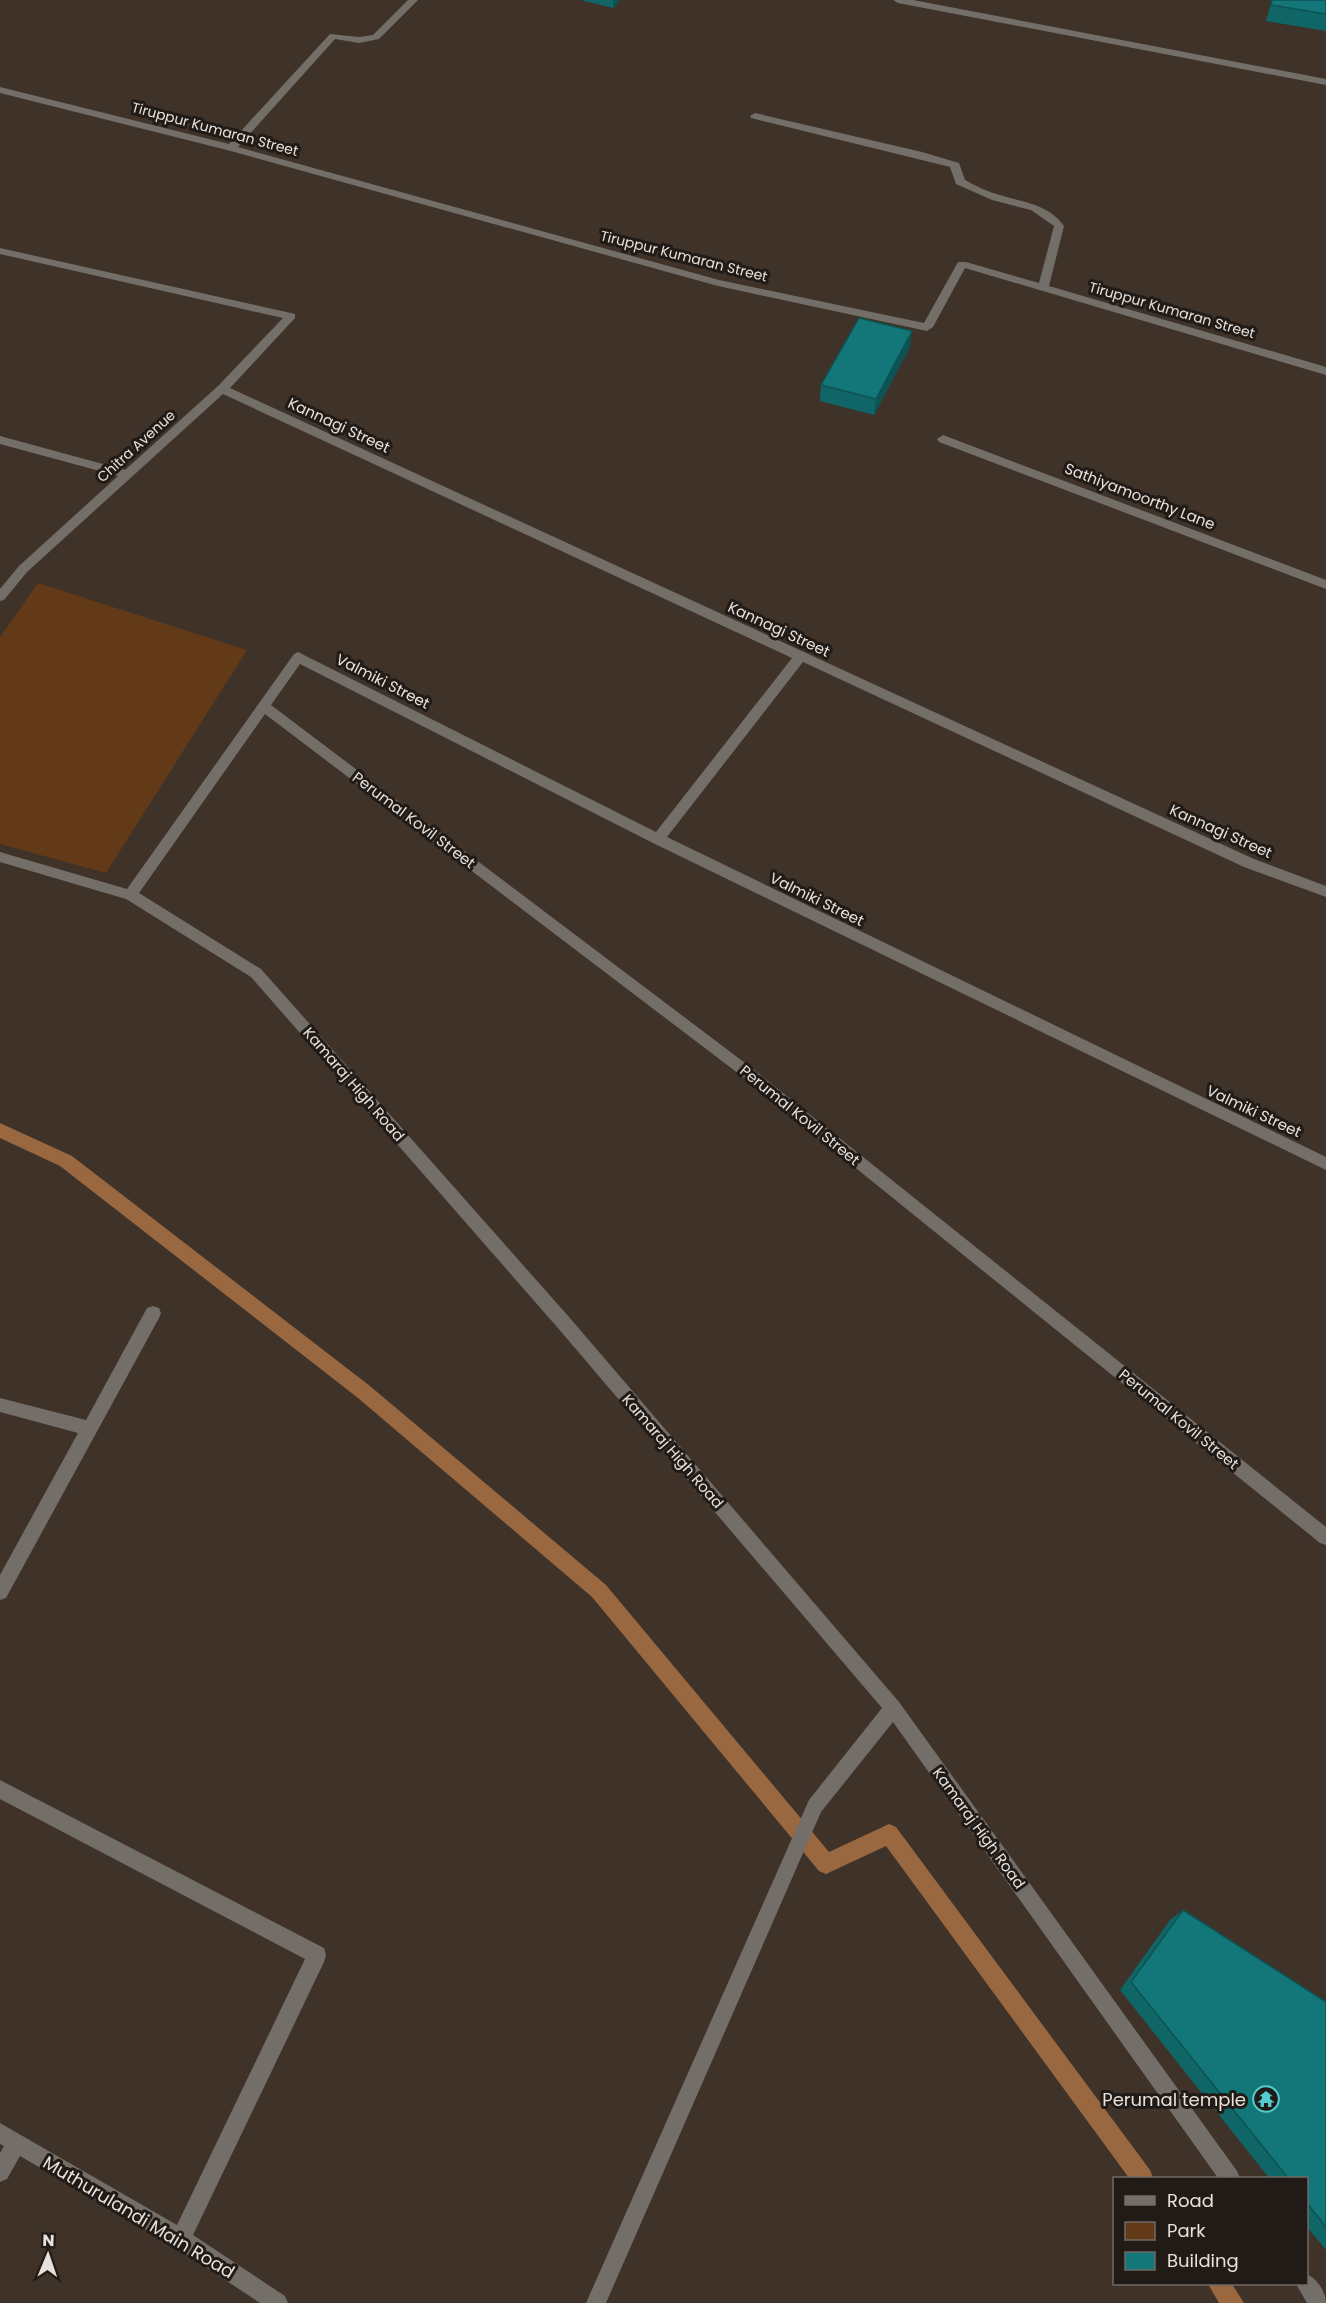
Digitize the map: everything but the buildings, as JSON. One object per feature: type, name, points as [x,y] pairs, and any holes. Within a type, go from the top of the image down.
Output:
[{"type":"street","points":[[231,148],[333,36],[359,40],[376,37],[413,0]]},
{"type":"street","points":[[898,0],[1326,82]]},
{"type":"street","name":"Tiruppur Kumaran Street","points":[[0,90],[231,148],[718,283],[927,327],[962,264],[1326,371]]},
{"type":"street","points":[[754,116],[922,154],[955,165],[960,182],[987,195],[1027,205],[1051,215],[1059,226],[1044,288]]},
{"type":"street","name":"Chitra Avenue","points":[[0,251],[291,316],[222,389],[23,568],[1,594]]},
{"type":"street","name":"Kannagi Street","points":[[222,389],[1249,863],[1326,892]]},
{"type":"street","name":"Sathiyamoorthy Lane","points":[[943,439],[1326,585]]},
{"type":"street","points":[[0,440],[127,475]]},
{"type":"street","name":"Valmiki Street","points":[[263,706],[298,657],[658,839],[1326,1164]]},
{"type":"street","points":[[658,839],[800,657]]},
{"type":"street","points":[[130,895],[263,706]]},
{"type":"street","name":"Perumal Kovil Street","points":[[263,706],[748,1073],[1326,1537]]},
{"type":"street","name":"Kamaraj High Road","points":[[0,857],[130,895],[256,973],[571,1331],[893,1708],[1229,2177]]},
{"type":"street","points":[[0,1592],[153,1313]]},
{"type":"street","points":[[0,1405],[90,1429]]},
{"type":"street","points":[[596,2303],[815,1806],[893,1708]]},
{"type":"street","points":[[0,1789],[317,1955],[181,2239]]},
{"type":"street","points":[[0,2172],[8,2138]]},
{"type":"street","name":"Muthurulandi Main Road","points":[[8,2138],[181,2239],[278,2303]]},
{"type":"street","points":[[1306,2285],[1320,2303]]},
{"type":"green space","points":[[38,583],[247,650],[106,873],[0,844],[0,637]]},
{"type":"waterway","points":[[0,1130],[66,1161],[364,1392],[599,1591],[826,1864],[889,1834],[1141,2177]]},
{"type":"waterway","points":[[1220,2285],[1233,2303]]},
{"type":"place","name":"Perumal temple","points":[[1266,2099]]}]
